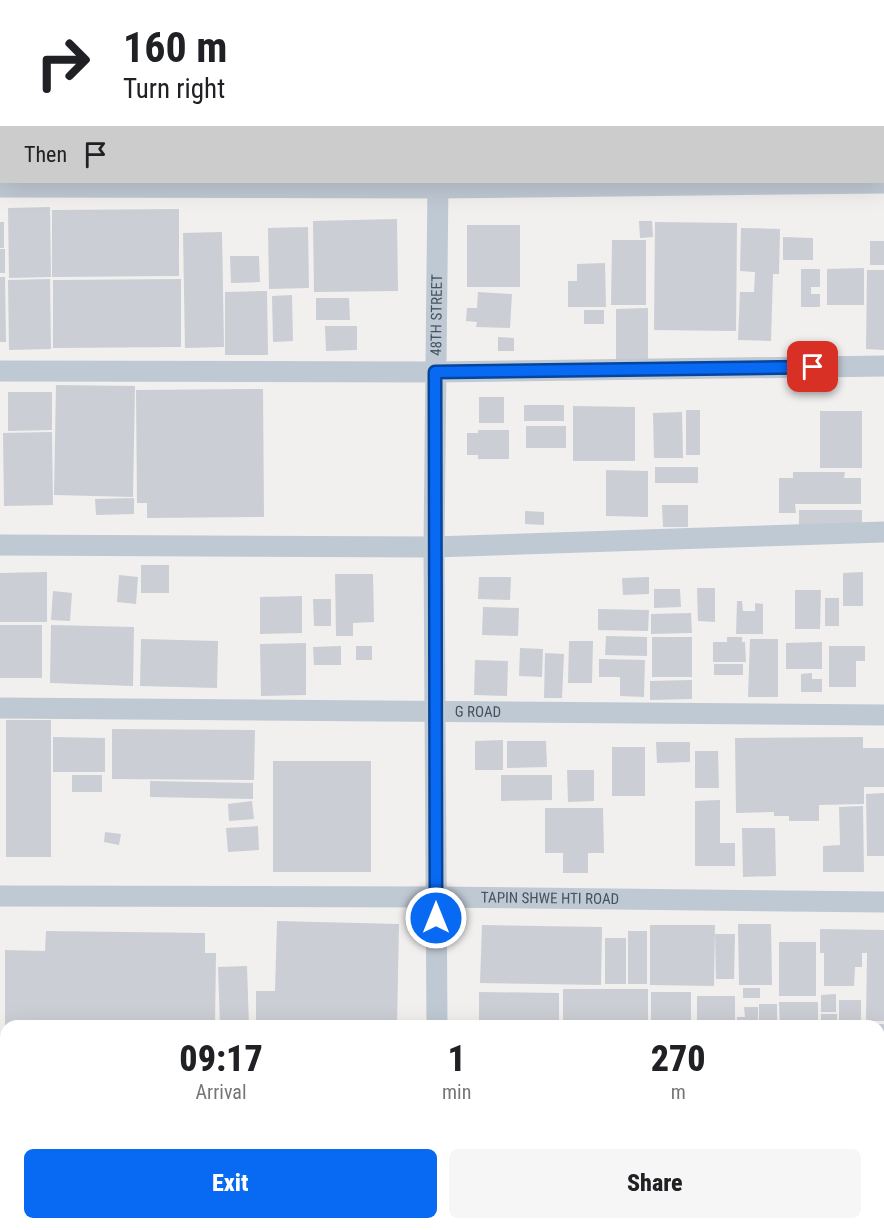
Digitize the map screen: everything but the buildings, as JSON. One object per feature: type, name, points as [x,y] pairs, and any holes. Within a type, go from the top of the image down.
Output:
[{"type":"street","points":[[0,187],[884,183]]},
{"type":"street","name":"48TH STREET","points":[[437,1020],[434,547],[438,184]]},
{"type":"street","points":[[0,371],[435,372],[884,366]]},
{"type":"street","points":[[0,545],[434,547],[884,532]]},
{"type":"street","name":"G ROAD","points":[[0,708],[884,715]]},
{"type":"street","name":"TAPIN SHWE HTI ROAD","points":[[0,896],[436,897],[884,902]]},
{"type":"route","points":[[436,918],[435,372],[813,367]]}]
